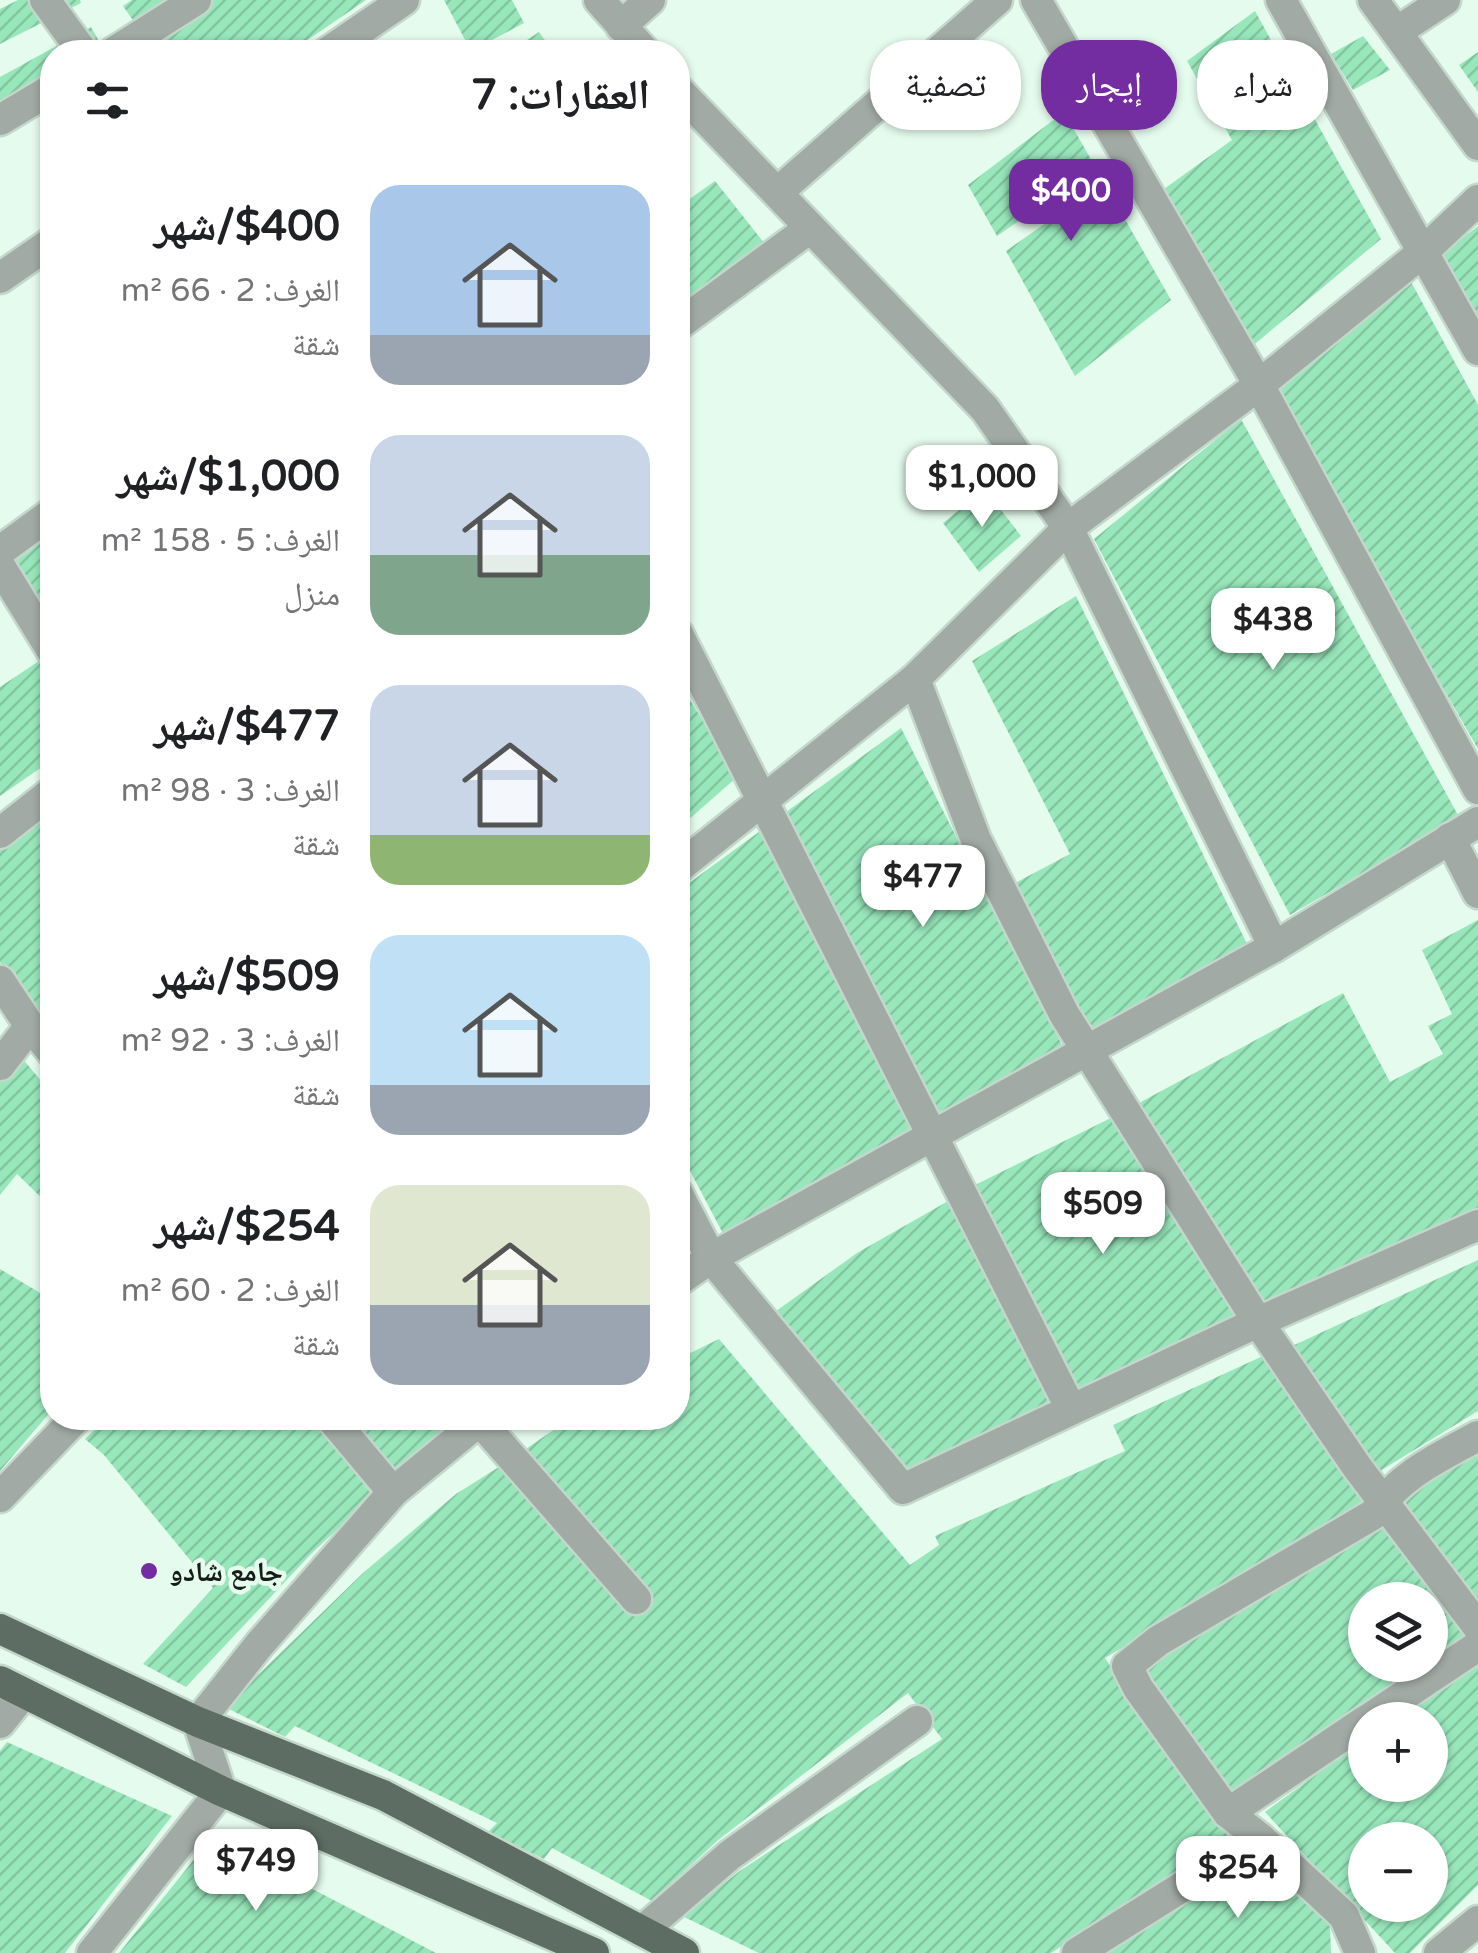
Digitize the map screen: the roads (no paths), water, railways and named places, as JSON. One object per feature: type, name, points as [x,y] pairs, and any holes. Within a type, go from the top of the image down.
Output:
[{"type":"main road","points":[[0,1629],[198,1722],[382,1795],[684,1953]]},
{"type":"main road","points":[[12,1687],[220,1790],[549,1943],[594,1953]]},
{"type":"street","points":[[45,0],[74,40]]},
{"type":"street","points":[[133,40],[196,0]]},
{"type":"street","points":[[346,40],[404,0]]},
{"type":"street","points":[[598,0],[634,40]]},
{"type":"street","points":[[621,26],[650,0]]},
{"type":"street","points":[[778,192],[997,0]]},
{"type":"street","points":[[1036,0],[1260,385],[1478,789]]},
{"type":"street","points":[[1281,0],[1478,350]]},
{"type":"street","points":[[1373,0],[1478,145]]},
{"type":"street","points":[[1398,32],[1445,0]]},
{"type":"street","points":[[0,120],[40,96]]},
{"type":"street","points":[[690,108],[778,192],[985,409],[1068,528],[1274,947]]},
{"type":"street","points":[[690,858],[915,679],[1068,528],[1260,385],[1424,251],[1478,200]]},
{"type":"street","points":[[690,316],[810,228]]},
{"type":"street","points":[[0,278],[40,250]]},
{"type":"street","points":[[0,551],[40,522]]},
{"type":"street","points":[[0,566],[40,631]]},
{"type":"street","points":[[690,658],[1071,1409]]},
{"type":"street","points":[[915,679],[976,840],[1087,1053],[1258,1322],[1357,1467],[1478,1628]]},
{"type":"street","points":[[0,833],[40,801]]},
{"type":"street","points":[[690,1272],[1274,947],[1478,822]]},
{"type":"street","points":[[1450,838],[1478,893]]},
{"type":"street","points":[[0,981],[40,1038]]},
{"type":"street","points":[[0,1065],[30,1026]]},
{"type":"street","points":[[690,1218],[710,1258],[903,1488],[1258,1322],[1478,1225]]},
{"type":"street","points":[[0,1497],[64,1430]]},
{"type":"street","points":[[341,1430],[392,1492]]},
{"type":"street","points":[[92,1953],[220,1790],[198,1722],[259,1645],[392,1492],[468,1430]]},
{"type":"street","points":[[490,1430],[636,1599]]},
{"type":"street","points":[[1360,1953],[1344,1916],[1228,1813],[1138,1688],[1127,1666],[1158,1641],[1374,1514],[1384,1498],[1420,1467],[1478,1436]]},
{"type":"street","points":[[1394,1702],[1478,1646]]},
{"type":"street","points":[[0,1723],[12,1687]]},
{"type":"street","points":[[642,1931],[730,1854],[918,1721]]},
{"type":"street","points":[[1228,1813],[1348,1733]]},
{"type":"street","points":[[1077,1953],[1260,1838]]},
{"type":"street","points":[[1438,1953],[1478,1921]]},
{"type":"place","name":"جامع شادو","points":[[149,1571]]}]
